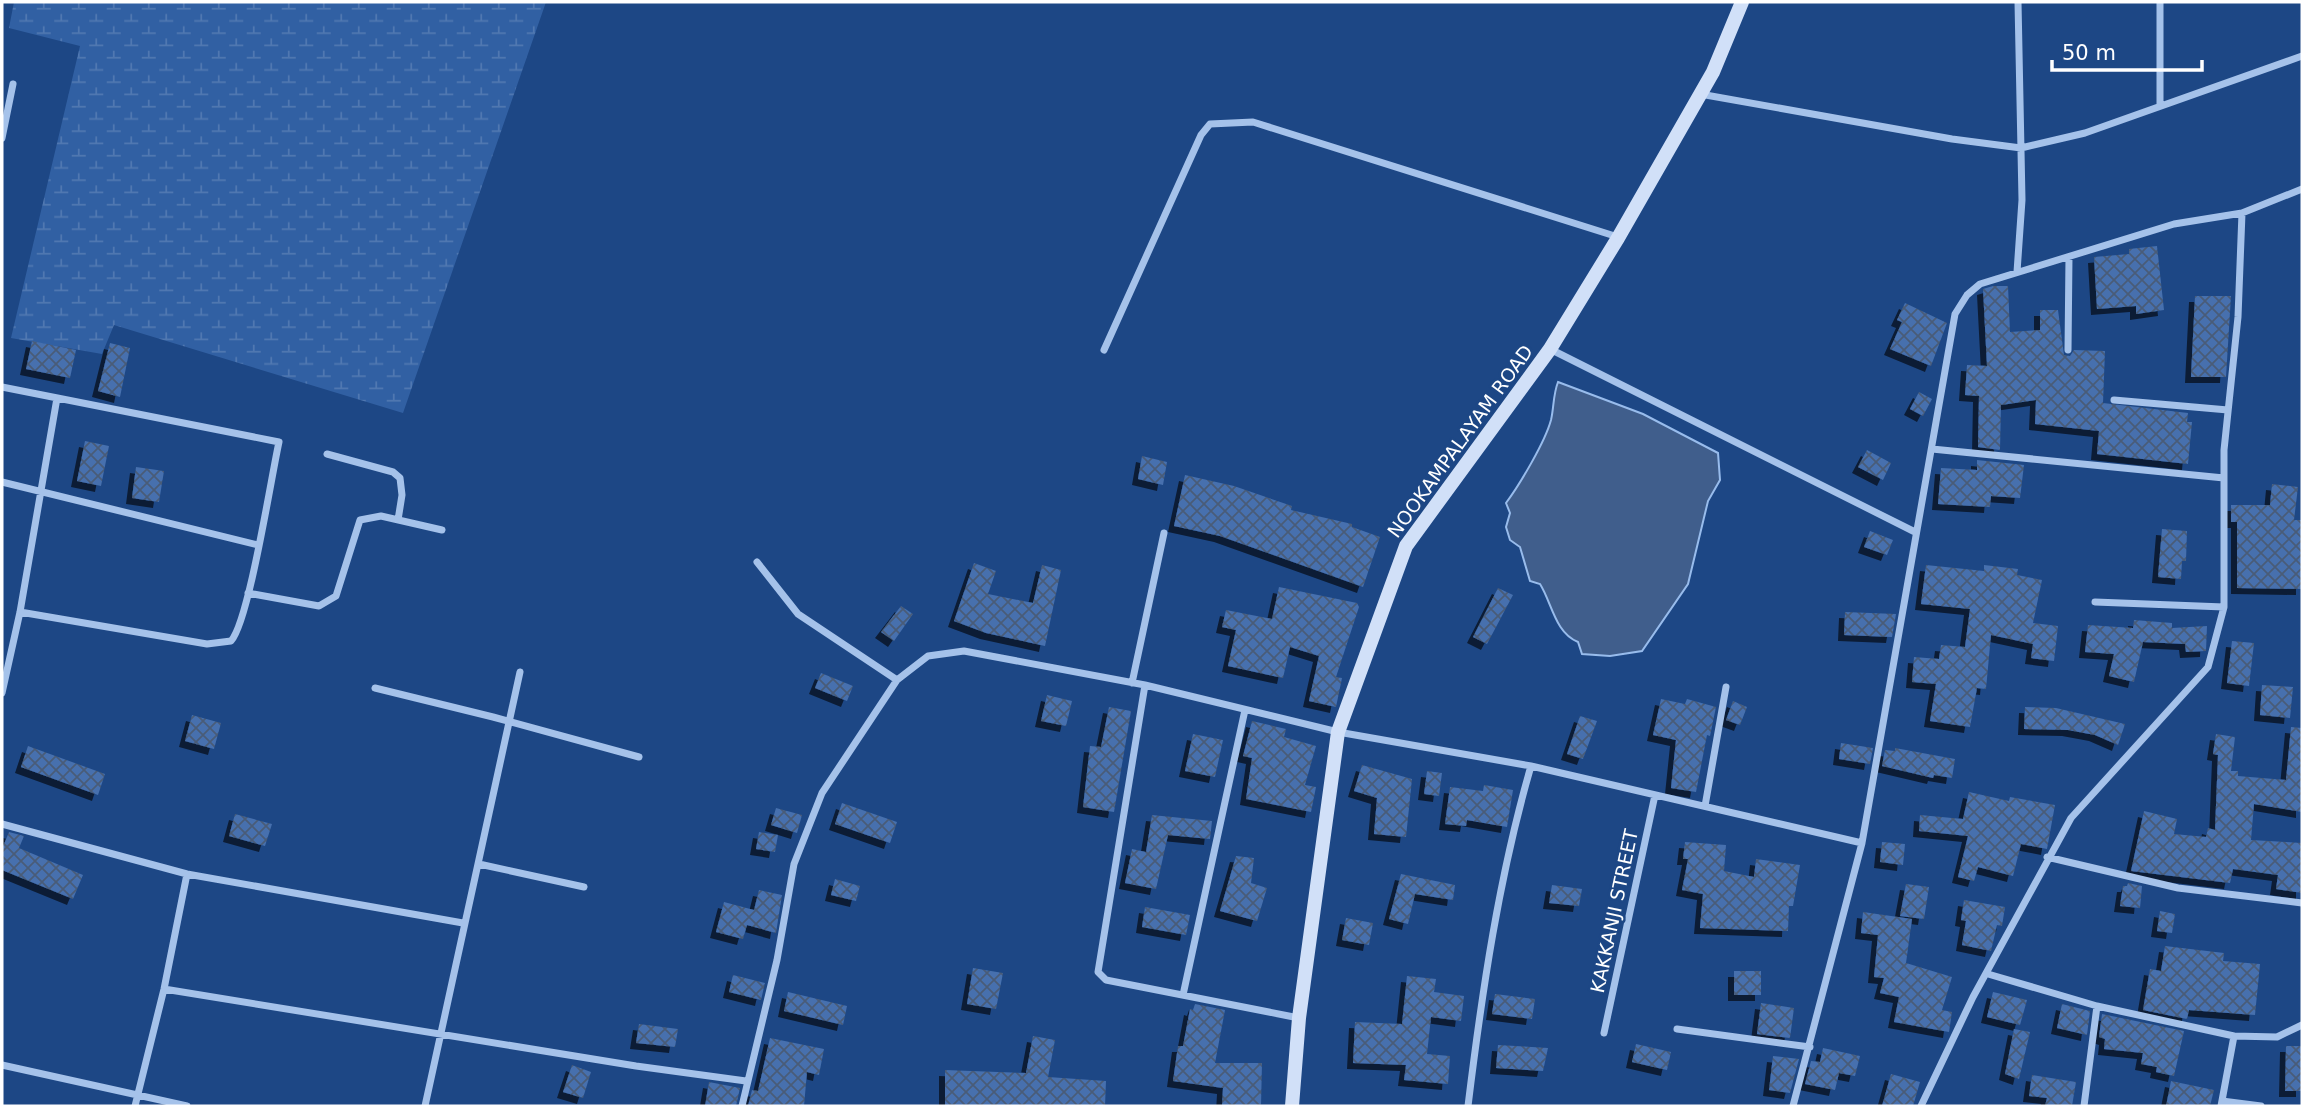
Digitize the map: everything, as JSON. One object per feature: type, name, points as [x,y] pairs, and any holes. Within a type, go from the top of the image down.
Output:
[{"type":"street","name":"NOOKAMPALAYAM ROAD","points":[[1292,1106],[1299,1018],[1338,732],[1406,546],[1550,349],[1618,238],[1700,94],[1742,2]]},
{"type":"street","points":[[2017,272],[2022,200],[2018,2]]},
{"type":"street","points":[[2160,2],[2160,105]]},
{"type":"street","points":[[1700,94],[1952,139],[2021,148],[2085,133],[2302,56]]},
{"type":"street","points":[[2,138],[13,84]]},
{"type":"street","points":[[1104,350],[1201,135],[1210,124],[1253,122],[1618,238]]},
{"type":"street","points":[[1793,1106],[1862,843],[1955,314],[1968,295],[1980,284],[2174,225],[2242,213],[2302,189]]},
{"type":"street","points":[[1921,1106],[1973,997],[1988,974],[2047,857],[2071,818],[2208,667],[2224,607],[2224,478],[2238,317],[2242,213]]},
{"type":"street","points":[[2068,257],[2068,350]]},
{"type":"street","points":[[1550,349],[1915,532]]},
{"type":"street","points":[[2,387],[279,442],[247,593],[237,634],[231,641],[207,644],[20,612]]},
{"type":"street","points":[[2,693],[20,612],[57,398]]},
{"type":"street","points":[[2114,400],[2228,410]]},
{"type":"street","points":[[1932,449],[2224,478]]},
{"type":"street","points":[[327,454],[393,472],[400,478],[402,495],[398,520]]},
{"type":"street","points":[[2,482],[258,545]]},
{"type":"street","points":[[247,593],[319,606],[336,596],[360,520],[381,516],[442,530]]},
{"type":"street","points":[[1132,683],[1164,533]]},
{"type":"street","points":[[757,562],[797,614],[897,680]]},
{"type":"street","points":[[2095,601],[2224,607]]},
{"type":"street","points":[[743,1106],[777,960],[794,864],[822,793],[897,680],[928,656],[964,651],[1145,685],[1338,732],[1531,766],[1862,843]]},
{"type":"street","points":[[425,1106],[520,672]]},
{"type":"street","points":[[1145,685],[1098,972],[1106,980],[1299,1018]]},
{"type":"street","points":[[1705,806],[1726,687]]},
{"type":"street","points":[[375,688],[639,757]]},
{"type":"street","points":[[1183,995],[1245,710]]},
{"type":"street","points":[[1468,1106],[1511,836],[1531,766]]},
{"type":"street","name":"KAKKANJI STREET","points":[[1604,1033],[1655,795]]},
{"type":"street","points":[[2,824],[187,874],[463,923]]},
{"type":"street","points":[[2047,857],[2178,888],[2302,903]]},
{"type":"street","points":[[479,864],[584,887]]},
{"type":"street","points":[[135,1106],[164,989],[187,874]]},
{"type":"street","points":[[1988,974],[2098,1006],[2234,1036],[2277,1037],[2302,1025]]},
{"type":"street","points":[[164,989],[442,1035],[747,1081]]},
{"type":"street","points":[[2084,1106],[2098,1006]]},
{"type":"street","points":[[1678,1029],[1810,1047]]},
{"type":"street","points":[[2234,1036],[2221,1103],[2261,1106]]},
{"type":"street","points":[[2,1065],[187,1106]]},
{"type":"green space","points":[[14,2],[546,2],[403,413],[114,325],[102,354],[11,338],[80,46],[9,28]]},
{"type":"shaded area","points":[[1558,382],[1643,414],[1718,453],[1720,480],[1708,501],[1688,584],[1642,651],[1610,656],[1582,654],[1578,642],[1570,638],[1559,625],[1540,584],[1530,581],[1520,547],[1510,540],[1506,527],[1510,513],[1506,503],[1532,463],[1548,429]]},
{"type":"building","points":[[2157,246],[2164,310],[2136,314],[2136,306],[2097,309],[2094,257],[2129,254],[2129,249]]},
{"type":"building","points":[[2008,286],[2010,332],[2040,330],[2040,310],[2058,310],[2064,355],[2070,356],[2074,350],[2105,351],[2103,403],[2188,413],[2187,422],[2192,422],[2188,464],[2097,454],[2099,431],[2035,424],[2036,400],[2001,405],[2000,450],[1978,447],[1979,396],[1965,395],[1967,365],[1987,366],[1983,289]]},
{"type":"building","points":[[2195,296],[2231,296],[2226,377],[2191,377]]},
{"type":"building","points":[[1905,303],[1947,323],[1931,366],[1890,349],[1902,322],[1897,320]]},
{"type":"building","points":[[32,341],[76,350],[70,378],[26,369]]},
{"type":"building","points":[[110,343],[130,348],[120,397],[98,391]]},
{"type":"building","points":[[1919,392],[1932,399],[1923,416],[1910,409]]},
{"type":"building","points":[[85,441],[109,446],[101,486],[77,481]]},
{"type":"building","points":[[1867,450],[1891,463],[1883,480],[1858,467]]},
{"type":"building","points":[[1142,456],[1167,462],[1163,485],[1138,479]]},
{"type":"building","points":[[1977,460],[2024,465],[2020,498],[1991,496],[1990,507],[1938,504],[1941,468],[1977,470]]},
{"type":"building","points":[[136,467],[164,471],[159,502],[132,498]]},
{"type":"building","points":[[1185,475],[1234,486],[1292,506],[1291,510],[1352,524],[1352,527],[1380,537],[1363,587],[1220,536],[1174,526]]},
{"type":"building","points":[[2272,484],[2298,487],[2294,520],[2302,520],[2302,589],[2237,588],[2237,522],[2231,522],[2231,505],[2270,505]]},
{"type":"building","points":[[2162,529],[2187,531],[2186,561],[2182,561],[2181,579],[2158,577]]},
{"type":"building","points":[[1870,531],[1893,540],[1887,555],[1864,547]]},
{"type":"building","points":[[974,563],[996,571],[988,594],[1033,603],[1042,565],[1061,570],[1045,646],[986,633],[954,621]]},
{"type":"building","points":[[1926,565],[1984,571],[1984,565],[2018,569],[2017,575],[2042,580],[2033,623],[2058,626],[2054,661],[2031,658],[2033,644],[1991,635],[1986,689],[1977,688],[1970,727],[1930,721],[1936,684],[1912,682],[1914,657],[1939,659],[1941,645],[1965,647],[1970,609],[1921,604]]},
{"type":"building","points":[[1279,587],[1357,603],[1359,607],[1336,677],[1342,678],[1336,707],[1309,701],[1319,656],[1290,647],[1283,678],[1228,666],[1236,630],[1222,627],[1226,610],[1272,619]]},
{"type":"building","points":[[1498,588],[1513,595],[1487,644],[1473,637]]},
{"type":"building","points":[[901,606],[913,614],[894,641],[881,632]]},
{"type":"building","points":[[1845,612],[1896,614],[1892,637],[1844,635]]},
{"type":"building","points":[[2134,620],[2172,623],[2172,628],[2207,626],[2206,651],[2186,652],[2185,644],[2143,642],[2134,682],[2109,676],[2114,654],[2085,652],[2088,625],[2133,628]]},
{"type":"building","points":[[2232,641],[2254,643],[2249,686],[2227,683]]},
{"type":"building","points":[[821,673],[853,686],[847,701],[815,688]]},
{"type":"building","points":[[2262,685],[2293,687],[2290,718],[2260,715]]},
{"type":"building","points":[[1047,695],[1072,701],[1066,726],[1041,721]]},
{"type":"building","points":[[1661,699],[1685,704],[1687,699],[1716,707],[1710,736],[1707,735],[1696,792],[1671,788],[1676,740],[1653,735]]},
{"type":"building","points":[[1733,701],[1747,707],[1740,725],[1726,720]]},
{"type":"building","points":[[1109,707],[1131,711],[1114,812],[1083,807],[1090,746],[1101,747]]},
{"type":"building","points":[[2025,707],[2056,708],[2125,724],[2118,745],[2095,735],[2068,730],[2024,729]]},
{"type":"building","points":[[192,715],[221,723],[214,749],[185,741]]},
{"type":"building","points":[[1580,716],[1597,721],[1583,759],[1567,754]]},
{"type":"building","points":[[1252,721],[1286,729],[1284,737],[1316,746],[1305,785],[1316,787],[1311,812],[1246,799],[1252,758],[1243,756]]},
{"type":"building","points":[[2291,727],[2302,728],[2302,812],[2254,804],[2251,840],[2302,843],[2302,893],[2276,889],[2278,875],[2233,869],[2230,883],[2131,871],[2144,811],[2177,819],[2174,834],[2206,837],[2208,828],[2215,830],[2218,755],[2213,754],[2216,734],[2235,737],[2231,771],[2238,771],[2238,776],[2286,780]]},
{"type":"building","points":[[1193,734],[1223,740],[1215,777],[1185,771]]},
{"type":"building","points":[[1841,743],[1873,748],[1870,764],[1839,759]]},
{"type":"building","points":[[28,746],[105,774],[98,795],[21,767]]},
{"type":"building","points":[[1895,748],[1955,759],[1952,778],[1934,775],[1933,778],[1882,766],[1885,750],[1895,751]]},
{"type":"building","points":[[1362,765],[1412,779],[1406,837],[1374,834],[1377,798],[1354,791]]},
{"type":"building","points":[[1427,771],[1442,773],[1439,796],[1424,794]]},
{"type":"building","points":[[1484,785],[1513,790],[1507,827],[1467,820],[1466,826],[1445,824],[1450,787],[1483,791]]},
{"type":"building","points":[[1969,792],[2009,801],[2010,797],[2055,805],[2047,849],[2021,844],[2013,876],[1978,867],[1974,881],[1958,877],[1968,836],[1919,831],[1920,815],[1963,819]]},
{"type":"building","points":[[842,803],[897,822],[890,843],[835,824]]},
{"type":"building","points":[[776,808],[802,815],[797,833],[771,825]]},
{"type":"building","points":[[235,814],[272,824],[265,846],[229,836]]},
{"type":"building","points":[[1152,815],[1212,821],[1210,839],[1168,835],[1156,889],[1125,883],[1132,849],[1146,852]]},
{"type":"building","points":[[9,832],[24,836],[19,848],[83,875],[73,899],[2,870],[2,849]]},
{"type":"building","points":[[759,832],[778,835],[775,852],[756,849]]},
{"type":"building","points":[[1685,842],[1726,845],[1724,871],[1754,877],[1756,859],[1800,865],[1793,906],[1789,906],[1788,931],[1700,928],[1703,894],[1682,890],[1688,859],[1683,859]]},
{"type":"building","points":[[1882,842],[1905,844],[1903,865],[1880,862]]},
{"type":"building","points":[[1236,856],[1254,858],[1251,883],[1267,888],[1257,921],[1220,911]]},
{"type":"building","points":[[1401,874],[1455,885],[1453,900],[1415,894],[1408,924],[1389,919]]},
{"type":"building","points":[[835,879],[860,886],[856,901],[831,895]]},
{"type":"building","points":[[2128,883],[2142,886],[2140,908],[2120,906],[2123,886]]},
{"type":"building","points":[[1906,884],[1929,887],[1924,919],[1900,916]]},
{"type":"building","points":[[1552,885],[1582,889],[1579,906],[1549,903]]},
{"type":"building","points":[[759,890],[782,895],[776,933],[747,925],[743,939],[716,932],[724,902],[754,910]]},
{"type":"building","points":[[1964,900],[2005,907],[2002,926],[1997,925],[1991,951],[1962,945],[1966,921],[1961,920]]},
{"type":"building","points":[[1145,907],[1190,915],[1186,935],[1142,927]]},
{"type":"building","points":[[2160,911],[2175,914],[2172,933],[2157,931]]},
{"type":"building","points":[[1863,912],[1912,919],[1906,963],[1952,977],[1942,1010],[1952,1012],[1949,1032],[1894,1022],[1899,997],[1880,993],[1884,978],[1874,977],[1878,935],[1861,933]]},
{"type":"building","points":[[1346,918],[1373,923],[1369,945],[1342,940]]},
{"type":"building","points":[[2165,946],[2224,953],[2223,961],[2260,964],[2255,1015],[2189,1010],[2187,1019],[2143,1010],[2150,969],[2161,971]]},
{"type":"building","points":[[973,968],[1003,973],[996,1009],[967,1004]]},
{"type":"building","points":[[1734,971],[1761,971],[1761,995],[1734,995]]},
{"type":"building","points":[[733,975],[765,983],[761,1000],[729,992]]},
{"type":"building","points":[[1407,976],[1436,979],[1434,992],[1464,996],[1461,1021],[1431,1017],[1427,1054],[1450,1056],[1448,1084],[1404,1080],[1406,1065],[1353,1063],[1355,1022],[1402,1024]]},
{"type":"building","points":[[788,992],[847,1006],[843,1025],[784,1011]]},
{"type":"building","points":[[1993,992],[2027,1000],[2020,1025],[1987,1017]]},
{"type":"building","points":[[1495,994],[1535,999],[1532,1019],[1492,1014]]},
{"type":"building","points":[[1761,1003],[1794,1008],[1790,1038],[1757,1034]]},
{"type":"building","points":[[1195,1004],[1225,1010],[1215,1063],[1262,1063],[1261,1106],[1222,1106],[1223,1088],[1173,1081],[1178,1046],[1183,1046],[1190,1009],[1193,1010]]},
{"type":"building","points":[[2062,1004],[2090,1011],[2087,1035],[2057,1028]]},
{"type":"building","points":[[2102,1014],[2184,1031],[2174,1076],[2156,1072],[2157,1067],[2141,1064],[2143,1053],[2104,1049],[2105,1039],[2099,1037]]},
{"type":"building","points":[[639,1024],[678,1029],[675,1047],[636,1043]]},
{"type":"building","points":[[2014,1029],[2030,1032],[2019,1079],[2005,1074]]},
{"type":"building","points":[[1033,1036],[1055,1040],[1048,1077],[1106,1081],[1105,1106],[945,1106],[945,1070],[1026,1073]]},
{"type":"building","points":[[770,1038],[824,1049],[819,1075],[807,1072],[804,1106],[748,1106],[752,1090],[758,1091]]},
{"type":"building","points":[[1636,1044],[1671,1052],[1667,1070],[1632,1062]]},
{"type":"building","points":[[1498,1045],[1548,1048],[1543,1071],[1496,1068]]},
{"type":"building","points":[[2286,1046],[2302,1046],[2302,1091],[2285,1091]]},
{"type":"building","points":[[1823,1048],[1860,1056],[1855,1076],[1839,1073],[1835,1090],[1805,1084],[1811,1061],[1820,1062]]},
{"type":"building","points":[[1773,1056],[1799,1059],[1790,1093],[1769,1090]]},
{"type":"building","points":[[572,1065],[591,1072],[583,1098],[563,1092]]},
{"type":"building","points":[[1891,1074],[1920,1082],[1913,1106],[1882,1106]]},
{"type":"building","points":[[2032,1075],[2076,1082],[2072,1106],[2045,1106],[2047,1098],[2029,1096]]},
{"type":"building","points":[[2171,1081],[2214,1090],[2210,1106],[2166,1106]]},
{"type":"building","points":[[709,1082],[740,1088],[736,1106],[705,1106]]}]
